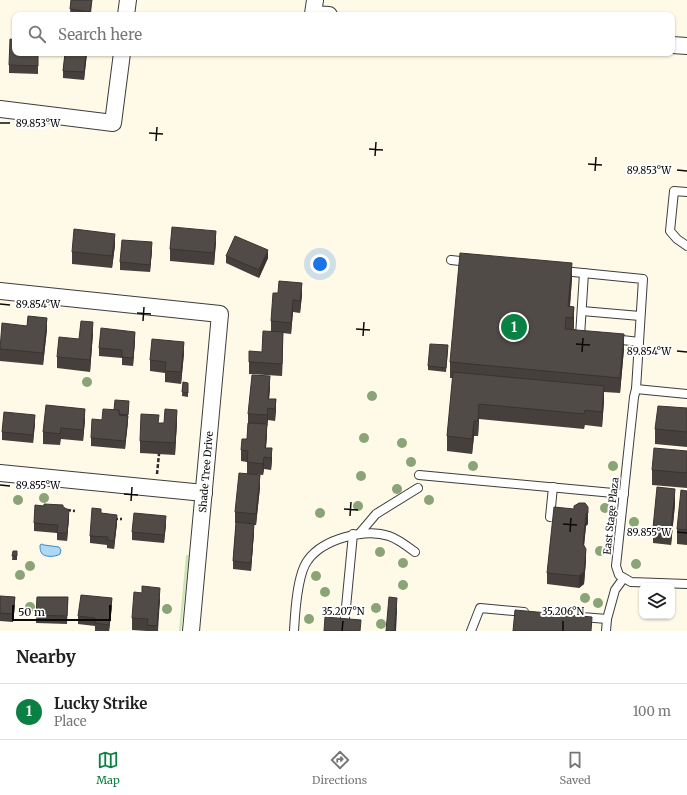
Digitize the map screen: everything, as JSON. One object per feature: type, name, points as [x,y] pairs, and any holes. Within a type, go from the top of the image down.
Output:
[{"type":"street","points":[[126,12],[128,0]]},
{"type":"street","points":[[313,12],[315,0]]},
{"type":"street","points":[[675,45],[687,46]]},
{"type":"street","points":[[0,109],[113,123],[122,56]]},
{"type":"street","name":"Shade Tree Drive","points":[[0,291],[220,314],[191,631]]},
{"type":"street","points":[[0,473],[204,493]]},
{"type":"lane","points":[[687,192],[674,191],[670,230],[677,240],[687,246]]},
{"type":"lane","points":[[451,260],[474,263]]},
{"type":"lane","points":[[553,270],[584,273],[580,336],[639,342]]},
{"type":"lane","name":"East Stage Plaza","points":[[584,273],[643,279],[636,389],[616,566],[617,572],[623,578]]},
{"type":"lane","points":[[582,310],[640,316]]},
{"type":"lane","points":[[636,389],[687,394]]},
{"type":"lane","points":[[420,475],[624,494]]},
{"type":"lane","points":[[550,517],[553,487]]},
{"type":"lane","points":[[294,631],[300,582],[307,561],[314,553],[330,544],[356,534],[376,514],[418,488]]},
{"type":"lane","points":[[356,534],[388,536],[403,543],[415,552]]},
{"type":"lane","points":[[344,629],[356,534]]},
{"type":"lane","points":[[606,631],[607,619],[615,590],[623,578],[631,582],[687,584]]},
{"type":"lane","points":[[471,631],[480,608],[535,613]]},
{"type":"lane","points":[[575,616],[607,619]]},
{"type":"path","points":[[157,474],[159,454]]},
{"type":"path","points":[[61,510],[75,511]]},
{"type":"path","points":[[109,518],[122,519]]},
{"type":"green space","points":[[186,555],[189,555],[181,631],[179,631]]},
{"type":"water","points":[[42,544],[59,547],[61,550],[60,554],[47,556],[42,554],[40,545]]},
{"type":"building","points":[[71,0],[92,0],[90,12],[70,9]]},
{"type":"building","points":[[10,39],[12,39],[12,56],[38,56],[38,66],[9,65]]},
{"type":"building","points":[[65,56],[86,56],[84,72],[63,71]]},
{"type":"building","points":[[172,227],[216,231],[214,253],[170,249]]},
{"type":"building","points":[[74,229],[115,234],[112,256],[72,252]]},
{"type":"building","points":[[235,236],[268,250],[259,270],[226,256]]},
{"type":"building","points":[[122,240],[152,242],[150,265],[120,262]]},
{"type":"building","points":[[460,253],[572,263],[568,306],[574,307],[573,318],[566,317],[565,329],[624,334],[620,378],[450,362]]},
{"type":"building","points":[[279,281],[302,283],[300,301],[293,300],[291,323],[271,321],[273,293],[278,293]]},
{"type":"building","points":[[28,316],[47,318],[43,353],[0,349],[2,323],[27,326]]},
{"type":"building","points":[[81,321],[93,322],[90,360],[57,357],[59,337],[79,339]]},
{"type":"building","points":[[101,328],[135,332],[133,358],[122,357],[122,350],[99,348]]},
{"type":"building","points":[[263,331],[283,332],[282,364],[249,362],[249,351],[262,352]]},
{"type":"building","points":[[152,339],[184,342],[181,372],[165,371],[166,362],[150,360]]},
{"type":"building","points":[[430,344],[448,345],[446,368],[428,366]]},
{"type":"building","points":[[453,372],[604,386],[602,412],[585,410],[584,414],[479,404],[478,421],[474,421],[472,439],[447,436]]},
{"type":"building","points":[[252,375],[270,376],[268,399],[276,399],[275,409],[268,408],[267,415],[248,414]]},
{"type":"building","points":[[183,382],[188,383],[188,393],[182,392]]},
{"type":"building","points":[[115,400],[129,401],[128,415],[119,414],[119,410],[114,410]]},
{"type":"building","points":[[46,405],[85,409],[83,430],[61,428],[60,434],[43,432]]},
{"type":"building","points":[[658,406],[687,408],[687,432],[655,429]]},
{"type":"building","points":[[103,409],[119,410],[119,415],[128,416],[125,441],[91,438],[92,419],[102,420]]},
{"type":"building","points":[[165,409],[177,410],[175,443],[140,441],[141,414],[159,415],[158,423],[164,423]]},
{"type":"building","points":[[4,412],[35,415],[33,435],[2,432]]},
{"type":"building","points":[[248,423],[267,424],[265,448],[272,448],[271,458],[264,457],[263,464],[247,462],[248,451],[241,450],[242,439],[247,439]]},
{"type":"building","points":[[654,448],[687,451],[687,473],[652,470]]},
{"type":"building","points":[[239,473],[260,475],[256,514],[235,512]]},
{"type":"building","points":[[657,487],[675,489],[671,530],[653,528]]},
{"type":"building","points":[[681,490],[687,491],[687,530],[677,529]]},
{"type":"building","points":[[579,503],[585,503],[588,507],[583,544],[586,549],[584,572],[579,576],[547,573],[554,507],[574,509],[574,506]]},
{"type":"building","points":[[44,504],[63,505],[63,507],[69,510],[67,533],[57,533],[58,525],[34,523],[35,505],[44,506]]},
{"type":"building","points":[[92,508],[101,509],[101,513],[117,515],[114,541],[107,540],[108,537],[90,536]]},
{"type":"building","points":[[134,513],[166,516],[164,535],[132,532]]},
{"type":"building","points":[[236,522],[254,524],[251,563],[233,561]]},
{"type":"building","points":[[13,551],[17,551],[17,556],[12,556]]},
{"type":"building","points":[[142,586],[160,588],[157,626],[147,625],[148,619],[132,618],[134,592],[142,593]]},
{"type":"building","points":[[81,595],[112,598],[109,625],[95,623],[95,618],[78,616]]},
{"type":"building","points":[[0,596],[15,597],[13,614],[0,613]]},
{"type":"building","points":[[37,597],[68,597],[67,616],[36,615]]},
{"type":"building","points":[[389,597],[397,598],[394,631],[386,631]]},
{"type":"building","points":[[515,610],[592,617],[591,631],[513,631]]},
{"type":"building","points":[[325,617],[361,620],[360,631],[324,631]]},
{"type":"place","name":"Lucky Strike","points":[[514,327]]}]
